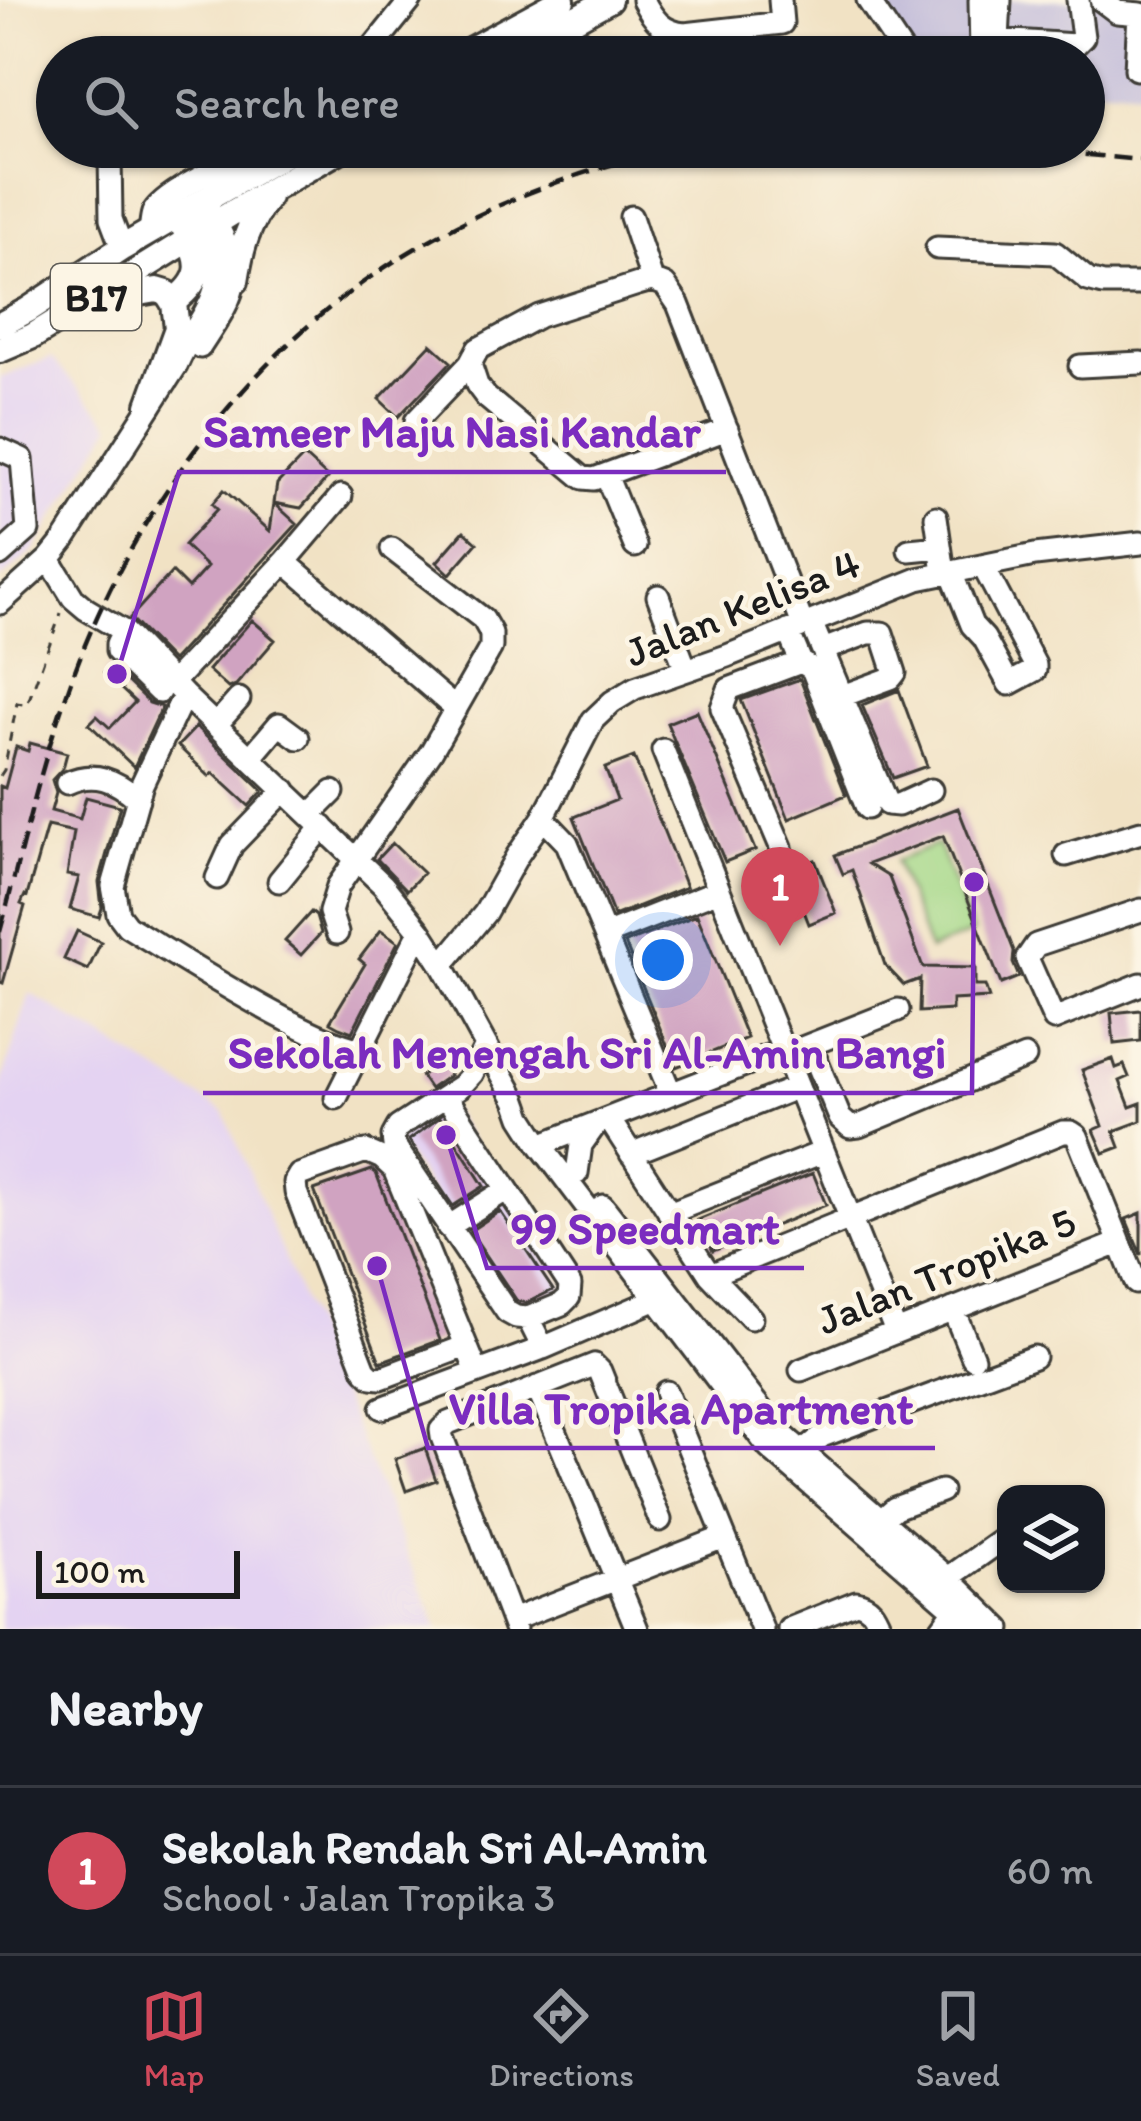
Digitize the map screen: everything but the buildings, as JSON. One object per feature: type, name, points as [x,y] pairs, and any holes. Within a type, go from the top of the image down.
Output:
[{"type":"main road","points":[[496,36],[562,0]]},
{"type":"main road","points":[[544,36],[609,0]]},
{"type":"main road","name":"B17","points":[[0,350],[33,336],[85,303],[197,219],[243,168]]},
{"type":"main road","name":"B17","points":[[0,325],[150,232],[197,219],[308,168]]},
{"type":"main road","points":[[236,280],[249,226],[277,186]]},
{"type":"main road","points":[[173,302],[190,289],[199,271],[197,219]]},
{"type":"main road","points":[[85,303],[142,290],[167,293],[173,302],[178,328],[149,405]]},
{"type":"street","points":[[382,36],[411,0]]},
{"type":"street","points":[[643,0],[663,27],[685,34],[782,23],[780,0]]},
{"type":"street","points":[[868,0],[892,36]]},
{"type":"street","points":[[980,0],[981,36]]},
{"type":"street","points":[[998,36],[1000,0]]},
{"type":"street","points":[[1078,0],[1083,36]]},
{"type":"street","points":[[1101,0],[1117,12],[1140,14],[1136,69]]},
{"type":"street","points":[[110,168],[111,219],[122,248]]},
{"type":"street","points":[[150,232],[161,202],[230,168]]},
{"type":"street","points":[[631,218],[652,280]]},
{"type":"street","points":[[176,366],[200,347],[227,306],[236,280],[233,261],[197,219]]},
{"type":"street","points":[[0,603],[49,559],[91,502],[176,366],[218,285],[219,272],[197,219]]},
{"type":"street","points":[[938,248],[1055,253],[1088,280],[1141,284]]},
{"type":"street","points":[[416,421],[470,364],[478,349],[539,316],[652,280],[665,285],[673,293],[727,428],[801,626],[801,662]]},
{"type":"street","points":[[1080,366],[1141,363]]},
{"type":"street","points":[[470,364],[486,397],[583,478],[606,475],[727,428]]},
{"type":"street","points":[[0,449],[22,459],[28,530],[0,555]]},
{"type":"street","points":[[606,475],[634,546]]},
{"type":"street","points":[[341,496],[178,694],[138,799],[113,886],[118,914],[128,926],[250,1002],[323,1039],[361,1050]]},
{"type":"street","points":[[936,517],[948,573],[972,625],[1009,684],[1031,674],[1035,665],[983,566]]},
{"type":"street","name":"Jalan Kelisa 4","points":[[442,965],[484,913],[543,818],[593,720],[634,688],[918,579],[1056,552],[1141,543]]},
{"type":"street","points":[[909,550],[940,547]]},
{"type":"street","points":[[337,933],[330,912],[334,893],[456,710],[491,647],[491,633],[483,619],[392,548]]},
{"type":"street","points":[[49,559],[86,610],[123,631],[178,694],[383,885],[442,965],[521,1117],[577,1173],[769,1448],[948,1578],[1000,1629]]},
{"type":"street","points":[[285,562],[456,710]]},
{"type":"street","points":[[658,596],[686,670]]},
{"type":"street","points":[[801,626],[823,650],[887,804],[898,805],[931,790]]},
{"type":"street","points":[[823,650],[868,633],[882,633],[895,674],[842,696]]},
{"type":"street","points":[[801,662],[812,669],[867,808]]},
{"type":"street","points":[[781,848],[722,708],[729,689],[801,662]]},
{"type":"street","points":[[168,750],[178,694]]},
{"type":"street","points":[[216,725],[239,699]]},
{"type":"street","points":[[251,758],[279,724],[298,738]]},
{"type":"street","points":[[663,751],[896,1332]]},
{"type":"street","points":[[67,783],[83,775],[101,777],[138,799]]},
{"type":"street","points":[[217,878],[232,845],[285,790]]},
{"type":"street","points":[[279,881],[332,791]]},
{"type":"street","points":[[543,818],[567,843],[671,1094]]},
{"type":"street","points":[[1066,855],[1141,832]]},
{"type":"street","points":[[605,935],[719,890]]},
{"type":"street","points":[[1141,910],[1036,945],[1027,958],[1054,1019],[1141,984]]},
{"type":"street","points":[[336,1098],[423,935]]},
{"type":"street","points":[[546,1143],[898,1010]]},
{"type":"street","points":[[811,1045],[840,1118],[850,1126],[860,1126],[1025,1057]]},
{"type":"street","points":[[446,1096],[570,1285],[569,1297],[562,1304],[528,1318],[507,1312],[394,1144],[398,1127],[472,1074],[486,1046]]},
{"type":"street","points":[[631,1154],[798,1087]]},
{"type":"street","points":[[516,1100],[555,1126],[596,1123],[631,1154],[710,1274],[751,1318]]},
{"type":"street","points":[[536,1116],[546,1143],[664,1296],[777,1430],[977,1629]]},
{"type":"street","points":[[577,1173],[580,1145],[596,1123]]},
{"type":"street","points":[[710,1274],[1071,1132],[1077,1136],[1136,1283]]},
{"type":"street","points":[[466,1346],[381,1378],[365,1370],[296,1192],[299,1175],[366,1151],[394,1169],[477,1372]]},
{"type":"street","points":[[669,1213],[824,1151]]},
{"type":"street","points":[[448,1227],[506,1190]]},
{"type":"street","name":"Jalan Tropika 5","points":[[802,1370],[1120,1243]]},
{"type":"street","points":[[382,1408],[543,1348],[664,1296]]},
{"type":"street","points":[[953,1309],[973,1358]]},
{"type":"street","points":[[528,1318],[543,1348]]},
{"type":"street","points":[[443,1355],[454,1380]]},
{"type":"street","points":[[803,1452],[821,1436],[1034,1357]]},
{"type":"street","points":[[660,1520],[594,1365],[448,1423],[441,1430],[514,1624],[724,1537]]},
{"type":"street","points":[[537,1387],[637,1629]]},
{"type":"street","points":[[666,1392],[762,1629]]},
{"type":"street","points":[[941,1491],[895,1508],[878,1528],[876,1552],[950,1626]]},
{"type":"street","points":[[948,1578],[997,1543]]},
{"type":"street","points":[[789,1629],[856,1602],[873,1611],[881,1629]]},
{"type":"path","points":[[0,776],[17,703],[27,705],[64,606],[74,598]]},
{"type":"shaded area","points":[[860,0],[1141,0],[1141,91],[1105,88],[1105,36],[886,36]]},
{"type":"shaded area","points":[[51,358],[112,425],[34,550],[0,580],[0,378]]},
{"type":"shaded area","points":[[30,993],[224,1112],[438,1629],[0,1629],[0,1087]]},
{"type":"shaded area","points":[[445,1101],[564,1288],[514,1311],[397,1141]]},
{"type":"green space","points":[[938,844],[973,933],[929,950],[895,861]]},
{"type":"railway","points":[[1105,157],[1141,160]]},
{"type":"railway","points":[[0,932],[49,747],[92,628],[151,515],[226,410],[315,320],[401,257],[477,215],[602,168]]},
{"type":"place","name":"Sameer Maju Nasi Kandar","points":[[117,674]]},
{"type":"place","name":"Sekolah Menengah Sri Al-Amin Bangi","points":[[974,882]]},
{"type":"place","name":"Sekolah Rendah Sri Al-Amin","points":[[780,946]]},
{"type":"place","name":"99 Speedmart","points":[[446,1135]]},
{"type":"place","name":"Villa Tropika Apartment","points":[[377,1266]]}]
